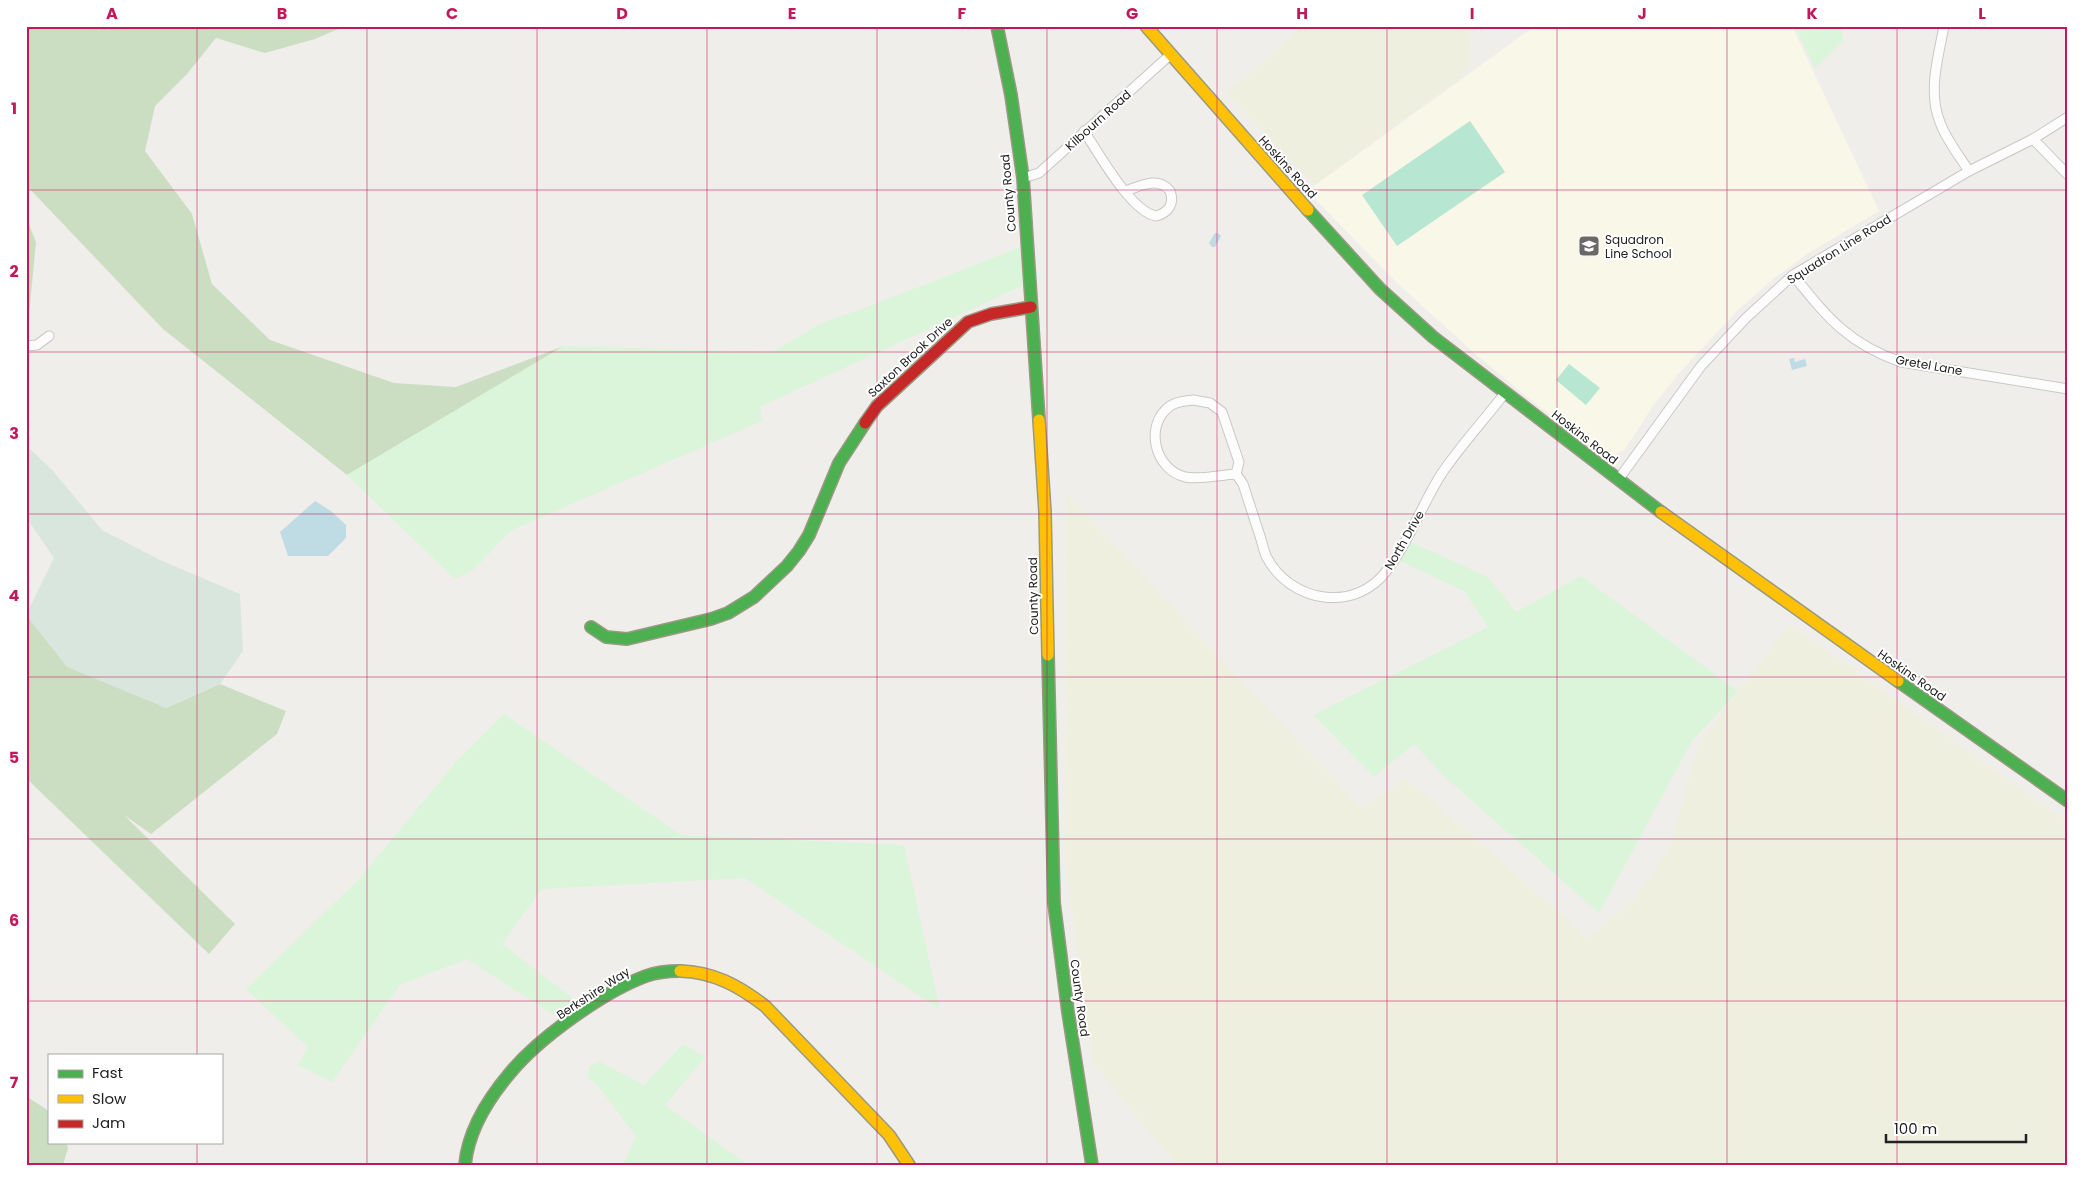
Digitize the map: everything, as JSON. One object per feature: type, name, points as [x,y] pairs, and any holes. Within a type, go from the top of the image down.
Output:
[{"type":"street","name":"County Road","points":[[997,26],[1011,95],[1023,178],[1044,512],[1054,903],[1068,1012],[1092,1165]]},
{"type":"street","name":"Hoskins Road","points":[[1146,26],[1291,192],[1380,289],[1433,337],[1618,480],[1756,582],[2068,802]]},
{"type":"street","points":[[1944,26],[1933,87],[1935,105],[1941,125],[1968,171]]},
{"type":"street","name":"Kilbourn Road","points":[[1023,178],[1039,173],[1170,55]]},
{"type":"street","name":"Squadron Line Road","points":[[1618,480],[1701,366],[1746,318],[1792,275],[1968,171],[2033,139],[2068,117]]},
{"type":"street","points":[[1084,131],[1125,191],[1144,211],[1152,216],[1163,214],[1172,204],[1170,191],[1160,182],[1125,191]]},
{"type":"street","points":[[2033,139],[2068,174]]},
{"type":"street","name":"Gretel Lane","points":[[1792,275],[1829,320],[1853,340],[1883,356],[1901,362],[2068,389]]},
{"type":"street","name":"Saxton Brook Drive","points":[[591,627],[606,637],[626,639],[711,619],[728,613],[754,598],[787,566],[809,535],[839,464],[862,426],[878,406],[968,322],[999,311],[1031,307]]},
{"type":"street","points":[[26,346],[37,345],[50,336]]},
{"type":"street","name":"North Drive","points":[[1236,474],[1199,479],[1183,476],[1169,469],[1159,456],[1154,442],[1156,426],[1162,414],[1171,405],[1193,400],[1210,403],[1222,412],[1239,462],[1236,474],[1243,484],[1266,555],[1283,577],[1304,591],[1316,596],[1331,598],[1359,593],[1372,586],[1388,569],[1442,473],[1506,393]]},
{"type":"street","name":"Berkshire Way","points":[[465,1165],[474,1131],[497,1091],[517,1065],[590,1009],[630,982],[651,974],[686,970],[711,974],[730,981],[744,989],[765,1006],[889,1135],[909,1165]]},
{"type":"shaded area","name":"Squadron Line School","points":[[1535,26],[1792,26],[1879,211],[1807,254],[1772,280],[1739,309],[1680,372],[1653,406],[1625,449],[1614,455],[1600,451],[1527,397],[1473,352],[1396,282],[1307,191]]},
{"type":"shaded area","points":[[26,445],[53,471],[102,530],[160,560],[240,594],[243,651],[220,684],[166,708],[67,667],[26,615],[54,558],[26,517]]},
{"type":"green space","points":[[26,26],[345,26],[315,39],[265,53],[216,38],[187,74],[155,106],[145,151],[192,214],[212,284],[270,340],[394,383],[456,387],[564,346],[347,475],[163,329],[26,185]]},
{"type":"green space","points":[[1302,26],[1471,26],[1469,66],[1459,79],[1315,185],[1225,93],[1247,76]]},
{"type":"green space","points":[[1795,26],[1841,26],[1843,40],[1815,68]]},
{"type":"green space","points":[[1470,121],[1505,172],[1397,246],[1362,195]]},
{"type":"green space","points":[[26,217],[36,242],[26,346]]},
{"type":"green space","points":[[1023,246],[1022,286],[760,407],[762,421],[512,530],[472,571],[455,579],[347,475],[564,346],[772,352],[822,323]]},
{"type":"green space","points":[[1569,364],[1600,388],[1586,405],[1556,380]]},
{"type":"green space","points":[[1066,493],[1361,808],[1406,778],[1589,938],[1634,900],[1671,845],[1698,745],[1789,624],[2068,823],[2068,1165],[1177,1165],[1093,1064],[1065,859]]},
{"type":"green space","points":[[1407,540],[1488,577],[1516,612],[1581,576],[1738,691],[1692,741],[1599,913],[1445,777],[1414,744],[1374,777],[1313,715],[1488,627],[1464,591],[1396,559]]},
{"type":"green space","points":[[26,615],[166,708],[220,684],[286,711],[277,734],[151,834],[124,815],[235,924],[209,954],[26,778]]},
{"type":"green space","points":[[504,714],[681,835],[904,845],[940,1010],[745,878],[542,889],[502,944],[583,1006],[563,1021],[467,959],[400,985],[332,1082],[298,1065],[308,1047],[246,989],[359,879],[456,762]]},
{"type":"green space","points":[[683,1044],[705,1057],[665,1105],[748,1165],[623,1165],[636,1136],[599,1087],[587,1077],[589,1067],[598,1061],[644,1085]]},
{"type":"green space","points":[[26,1096],[48,1110],[48,1144],[67,1144],[68,1148],[63,1165],[26,1165]]},
{"type":"water","points":[[1215,233],[1221,236],[1215,247],[1212,247],[1209,243]]},
{"type":"water","points":[[1794,358],[1795,362],[1805,359],[1807,366],[1792,370],[1789,359]]},
{"type":"water","points":[[315,501],[331,511],[346,525],[346,538],[328,556],[288,556],[280,532]]},
{"type":"traffic: fast","points":[[997,26],[1011,95],[1023,178],[1039,420]]},
{"type":"traffic: fast","points":[[1308,210],[1380,289],[1433,337],[1661,512]]},
{"type":"traffic: fast","points":[[591,627],[606,637],[627,639],[711,619],[728,613],[754,597],[787,566],[799,551],[809,535],[839,463],[865,423]]},
{"type":"traffic: fast","points":[[1048,655],[1054,903],[1068,1012],[1092,1165]]},
{"type":"traffic: fast","points":[[1898,681],[2068,801]]},
{"type":"traffic: fast","points":[[465,1165],[470,1140],[480,1116],[510,1073],[537,1045],[592,1004],[629,983],[654,974],[680,971]]},
{"type":"traffic: slow","points":[[1146,26],[1308,210]]},
{"type":"traffic: slow","points":[[1039,420],[1045,512],[1048,655]]},
{"type":"traffic: slow","points":[[1661,512],[1898,681]]},
{"type":"traffic: slow","points":[[680,971],[704,974],[726,981],[746,992],[765,1006],[889,1135],[909,1165]]},
{"type":"traffic: jam","points":[[865,423],[877,406],[968,322],[991,314],[1031,307]]},
{"type":"place","name":"Squadron Line School","points":[[1589,246]]}]
